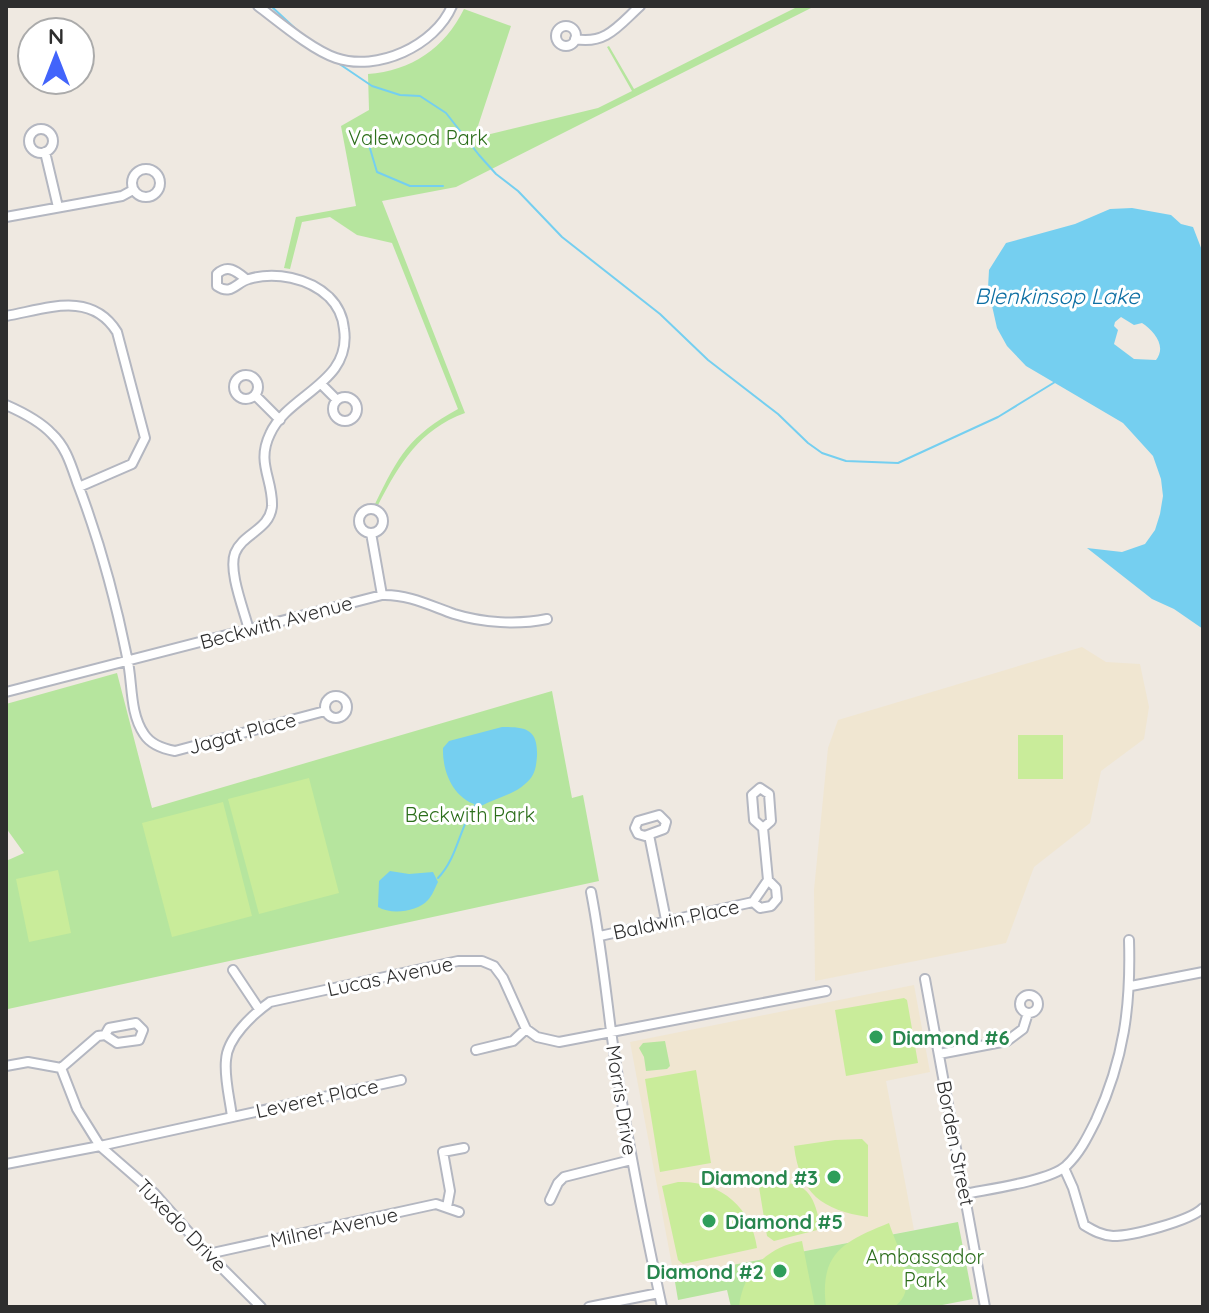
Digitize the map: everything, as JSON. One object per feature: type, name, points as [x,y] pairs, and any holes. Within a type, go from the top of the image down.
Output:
[{"type":"street","points":[[258,6],[335,57],[357,61],[386,57],[414,47],[433,32],[452,6]]},
{"type":"street","points":[[575,39],[604,38],[640,6]]},
{"type":"street","points":[[45,152],[58,207]]},
{"type":"street","points":[[6,217],[122,196],[133,190]]},
{"type":"street","points":[[246,279],[270,276],[303,280],[317,288],[338,308],[344,326],[344,347],[336,368],[280,420],[269,436],[263,455],[271,497],[270,513],[263,526],[240,544],[233,562],[249,630]]},
{"type":"street","points":[[6,316],[72,304],[94,308],[108,318],[117,332],[145,438],[132,464],[79,487]]},
{"type":"street","points":[[321,384],[337,400]]},
{"type":"street","points":[[255,395],[280,420]]},
{"type":"street","points":[[6,405],[52,433],[65,450],[93,521],[128,660]]},
{"type":"street","points":[[371,533],[382,595]]},
{"type":"street","name":"Beckwith Avenue","points":[[6,692],[382,595],[409,597],[459,615],[495,621],[517,623],[547,619]]},
{"type":"street","name":"Jagat Place","points":[[128,660],[139,724],[149,739],[165,749],[186,749],[325,711]]},
{"type":"street","name":"Baldwin Place","points":[[753,902],[760,908],[771,906],[777,899],[776,888],[768,880],[763,828]]},
{"type":"street","points":[[649,835],[666,920]]},
{"type":"street","name":"Baldwin Place","points":[[600,936],[753,902],[768,880]]},
{"type":"street","name":"Morris Drive","points":[[591,892],[600,936],[631,1160],[662,1307]]},
{"type":"street","points":[[965,1194],[1021,1183],[1064,1168],[1083,1145],[1105,1100],[1125,1038],[1131,986],[1129,940]]},
{"type":"street","name":"Lucas Avenue","points":[[259,1009],[270,1002],[355,983],[458,961],[482,961],[494,966],[503,978],[526,1029]]},
{"type":"street","points":[[6,1164],[232,1117],[226,1060],[230,1044],[259,1009],[233,970]]},
{"type":"street","points":[[1131,986],[1203,972]]},
{"type":"street","name":"Borden Street","points":[[925,979],[985,1307]]},
{"type":"street","points":[[476,1050],[513,1041],[526,1029],[537,1037],[559,1042],[826,991]]},
{"type":"street","points":[[939,1054],[1007,1041],[1023,1029],[1028,1013]]},
{"type":"street","points":[[6,1066],[28,1062],[61,1068],[98,1036],[105,1035]]},
{"type":"street","name":"Tuxedo Drive","points":[[61,1068],[77,1109],[100,1146],[154,1193],[261,1307]]},
{"type":"street","name":"Leveret Place","points":[[232,1117],[401,1080]]},
{"type":"street","points":[[447,1207],[450,1191],[443,1152],[464,1148]]},
{"type":"street","points":[[550,1200],[564,1177],[631,1160]]},
{"type":"street","points":[[1064,1168],[1084,1225],[1097,1234],[1116,1236],[1180,1221],[1203,1208]]},
{"type":"street","name":"Milner Avenue","points":[[208,1254],[436,1204],[459,1212]]},
{"type":"street","points":[[589,1307],[659,1293]]},
{"type":"shaded area","points":[[1082,647],[1106,662],[1140,664],[1149,707],[1144,739],[1101,771],[1090,823],[1034,867],[1006,943],[815,981],[814,890],[828,748],[838,720]]},
{"type":"shaded area","points":[[914,985],[930,1072],[886,1081],[914,1230],[674,1276],[630,1042]]},
{"type":"green space","name":"Valewood Park","points":[[799,6],[815,6],[456,187],[382,201],[465,413],[435,429],[412,450],[378,505],[375,504],[407,448],[428,428],[458,409],[392,243],[357,235],[330,217],[302,222],[290,269],[284,268],[296,217],[356,206],[341,126],[369,110],[368,74],[398,68],[425,55],[447,35],[464,9],[511,26],[474,138],[598,108],[632,91],[609,46],[634,89]]},
{"type":"green space","name":"Beckwith Park","points":[[117,673],[152,808],[552,691],[572,798],[583,795],[599,881],[8,1009],[6,861],[24,853],[6,828],[6,704]]},
{"type":"green space","points":[[1018,735],[1063,735],[1063,779],[1018,779]]},
{"type":"green space","points":[[309,778],[339,893],[259,914],[228,799]]},
{"type":"green space","points":[[223,802],[252,916],[172,937],[142,823]]},
{"type":"green space","points":[[58,870],[71,933],[29,942],[16,879]]},
{"type":"green space","name":"Diamond #6","points":[[907,1000],[918,1063],[846,1076],[835,1010]]},
{"type":"green space","points":[[665,1041],[670,1066],[646,1071],[639,1048],[643,1043]]},
{"type":"green space","points":[[696,1070],[711,1163],[660,1172],[645,1079]]},
{"type":"green space","name":"Diamond #3","points":[[862,1139],[868,1145],[868,1217],[838,1210],[816,1197],[802,1176],[794,1146]]},
{"type":"green space","name":"Diamond #5","points":[[678,1182],[707,1186],[731,1199],[748,1220],[757,1248],[683,1264],[678,1260],[662,1186]]},
{"type":"green space","points":[[783,1183],[800,1187],[811,1197],[821,1229],[774,1241],[767,1236],[759,1187]]},
{"type":"green space","name":"Ambassador Park","points":[[958,1222],[973,1299],[932,1307],[731,1307],[727,1290],[678,1300],[674,1276]]},
{"type":"green space","points":[[889,1223],[905,1268],[906,1290],[902,1299],[894,1307],[826,1307],[827,1273],[838,1251],[860,1236]]},
{"type":"green space","name":"Diamond #2","points":[[802,1241],[815,1307],[739,1307],[746,1282],[759,1263],[778,1249]]},
{"type":"water","name":"Blenkinsop Lake","points":[[1132,208],[1171,215],[1181,224],[1193,227],[1203,253],[1203,629],[1174,609],[1152,599],[1087,548],[1122,552],[1145,544],[1155,530],[1163,496],[1153,456],[1123,423],[1026,366],[1007,346],[997,328],[988,288],[989,270],[1006,243],[1075,224],[1110,209]],"holes":[[[1121,317],[1134,325],[1142,323],[1158,339],[1160,349],[1156,360],[1134,359],[1114,344],[1118,330],[1115,322]]]},
{"type":"water","points":[[502,727],[524,729],[533,735],[537,747],[534,772],[520,788],[481,806],[457,792],[447,776],[443,748],[449,741]]},
{"type":"water","points":[[390,871],[409,874],[433,872],[438,882],[423,904],[411,910],[390,911],[378,907],[379,881]]},
{"type":"waterway","points":[[271,6],[299,32]]},
{"type":"waterway","points":[[335,61],[372,86],[400,95],[420,96],[446,113],[496,174],[518,191],[562,237],[660,314],[708,360],[778,414],[822,453],[846,461],[898,463],[998,417],[1055,382]]},
{"type":"waterway","points":[[366,135],[377,172],[410,186],[443,186]]},
{"type":"waterway","points":[[438,878],[450,861],[475,805]]},
{"type":"place","name":"Diamond #6","points":[[876,1037]]},
{"type":"place","name":"Diamond #3","points":[[834,1177]]},
{"type":"place","name":"Diamond #5","points":[[709,1221]]},
{"type":"place","name":"Diamond #2","points":[[780,1271]]}]
